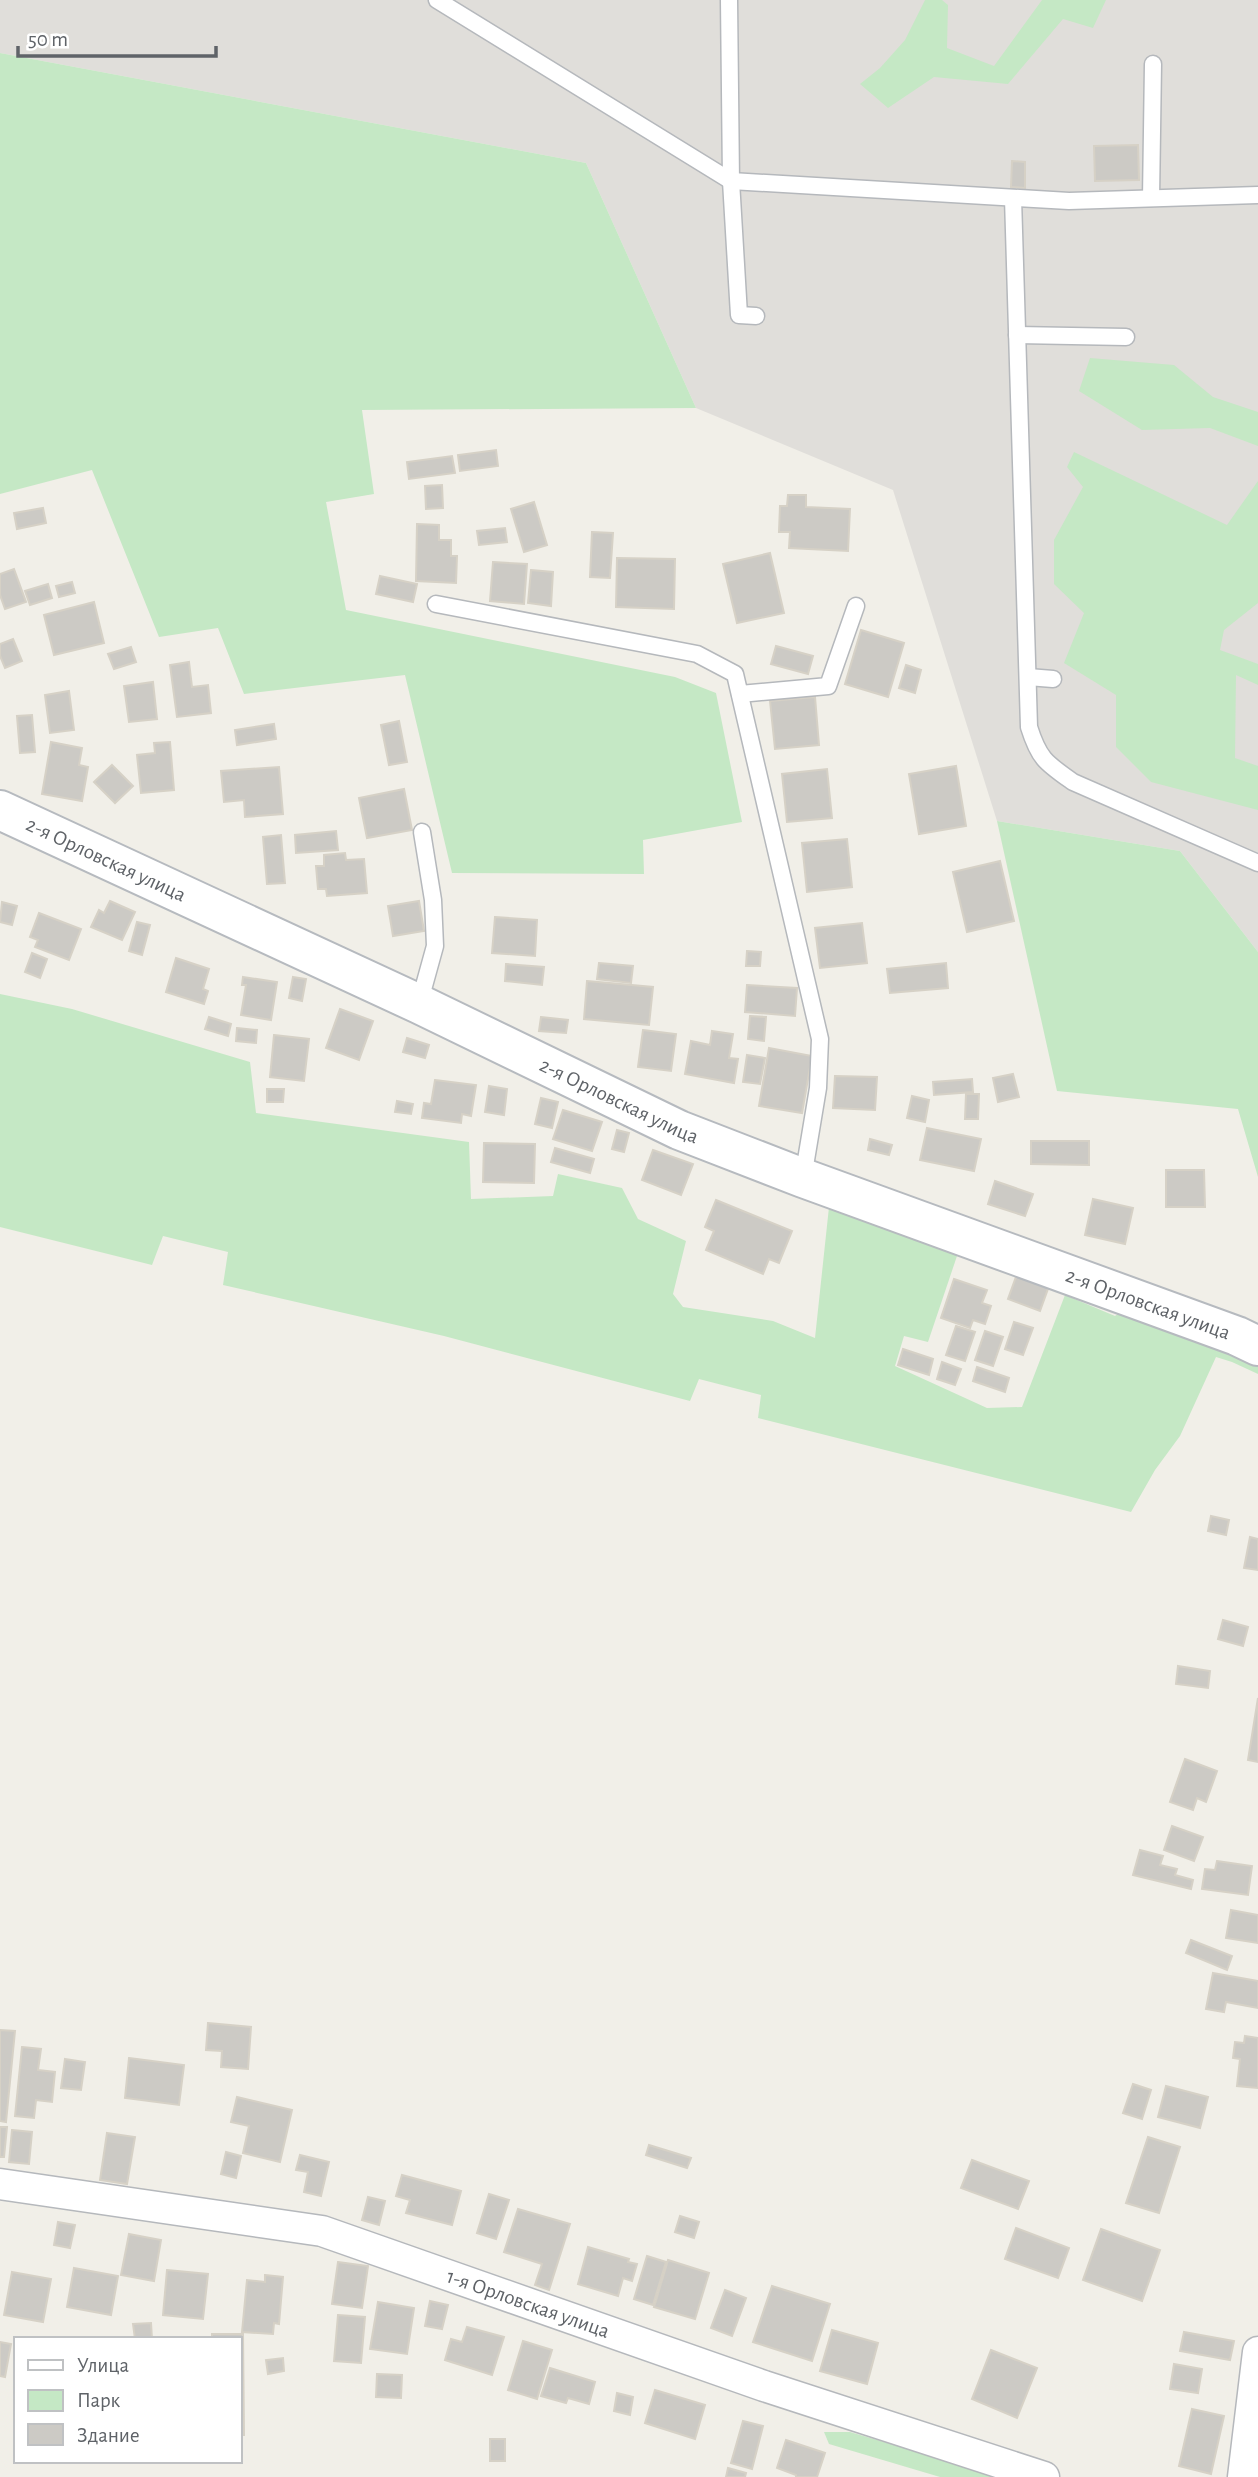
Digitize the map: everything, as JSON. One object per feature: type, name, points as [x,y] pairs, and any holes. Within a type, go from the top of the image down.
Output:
[{"type":"street","name":"2-я Орловская улица","points":[[0,810],[419,1004],[679,1130],[1258,1346]]},
{"type":"street","name":"1-я Орловская улица","points":[[0,2184],[322,2231],[764,2386],[1044,2477]]},
{"type":"street","points":[[1243,2477],[1258,2353]]},
{"type":"lane","points":[[437,0],[731,181],[1069,201],[1258,195]]},
{"type":"lane","points":[[729,0],[731,181],[739,315],[756,316]]},
{"type":"lane","points":[[1151,198],[1153,64]]},
{"type":"lane","points":[[1013,198],[1029,727],[1037,751],[1051,767],[1073,782],[1258,863]]},
{"type":"lane","points":[[1017,335],[1126,337]]},
{"type":"lane","points":[[436,604],[697,654],[735,674],[820,1039],[818,1088],[803,1178]]},
{"type":"lane","points":[[740,694],[828,686],[856,606]]},
{"type":"lane","points":[[1028,677],[1054,679]]},
{"type":"lane","points":[[419,1004],[435,946],[433,900],[422,832]]},
{"type":"shaded area","points":[[0,0],[1258,0],[1258,952],[1180,851],[997,821],[893,490],[696,408],[586,163],[0,53]]},
{"type":"green space","points":[[925,0],[942,0],[948,5],[947,48],[994,66],[1042,0],[1106,0],[1093,28],[1063,19],[1008,84],[934,77],[888,108],[860,84],[880,68],[905,40]]},
{"type":"green space","points":[[0,53],[586,163],[696,408],[362,410],[374,494],[326,502],[346,610],[675,677],[716,693],[742,822],[643,840],[644,874],[452,873],[405,675],[244,694],[218,628],[159,637],[92,470],[0,494]]},
{"type":"green space","points":[[1090,358],[1174,365],[1213,397],[1258,412],[1258,446],[1210,428],[1142,430],[1079,391]]},
{"type":"green space","points":[[1074,452],[1227,525],[1258,481],[1258,603],[1224,630],[1220,650],[1258,664],[1258,685],[1236,675],[1235,758],[1258,766],[1258,810],[1151,782],[1116,747],[1116,695],[1064,663],[1084,613],[1054,584],[1054,540],[1083,487],[1067,467]]},
{"type":"green space","points":[[997,821],[1180,851],[1258,952],[1258,1177],[1238,1109],[1057,1091]]},
{"type":"green space","points":[[0,994],[72,1009],[250,1062],[256,1113],[469,1142],[471,1199],[553,1196],[558,1174],[622,1188],[638,1219],[686,1241],[673,1294],[683,1307],[773,1321],[815,1338],[829,1207],[958,1253],[928,1342],[904,1336],[895,1366],[987,1408],[1022,1407],[1065,1295],[1115,1316],[1128,1307],[1258,1357],[1258,1374],[1216,1357],[1180,1436],[1155,1470],[1131,1512],[758,1418],[761,1395],[699,1379],[690,1401],[444,1336],[223,1285],[228,1252],[163,1236],[152,1265],[0,1227]]},
{"type":"green space","points":[[824,2432],[850,2432],[1003,2477],[940,2477],[829,2444]]},
{"type":"building","points":[[1138,145],[1139,180],[1095,181],[1094,146]]},
{"type":"building","points":[[1012,161],[1025,162],[1025,188],[1011,187]]},
{"type":"building","points":[[496,450],[498,466],[460,471],[458,455]]},
{"type":"building","points":[[452,456],[455,473],[409,479],[407,462]]},
{"type":"building","points":[[442,485],[443,508],[426,509],[425,486]]},
{"type":"building","points":[[788,495],[806,495],[806,507],[850,509],[848,551],[789,548],[790,532],[779,532],[780,506],[787,506]]},
{"type":"building","points":[[534,502],[547,545],[524,552],[511,509]]},
{"type":"building","points":[[43,508],[46,523],[17,529],[14,513]]},
{"type":"building","points":[[417,524],[439,525],[439,540],[451,540],[451,556],[457,556],[456,583],[416,581]]},
{"type":"building","points":[[505,528],[507,542],[479,545],[477,531]]},
{"type":"building","points":[[592,532],[613,533],[610,578],[590,577]]},
{"type":"building","points":[[770,553],[784,613],[737,623],[723,564]]},
{"type":"building","points":[[617,558],[675,559],[674,609],[616,607]]},
{"type":"building","points":[[493,562],[527,564],[524,604],[490,601]]},
{"type":"building","points":[[14,569],[26,602],[5,609],[0,595],[0,574]]},
{"type":"building","points":[[531,570],[553,572],[551,606],[528,603]]},
{"type":"building","points":[[380,576],[417,584],[413,602],[376,594]]},
{"type":"building","points":[[72,582],[75,593],[59,597],[56,586]]},
{"type":"building","points":[[48,584],[52,598],[30,605],[25,591]]},
{"type":"building","points":[[94,602],[104,643],[54,655],[44,615]]},
{"type":"building","points":[[861,630],[904,643],[888,697],[845,684]]},
{"type":"building","points":[[13,639],[22,661],[5,668],[0,656],[0,644]]},
{"type":"building","points":[[776,646],[813,656],[808,674],[771,664]]},
{"type":"building","points":[[131,647],[136,662],[114,669],[108,654]]},
{"type":"building","points":[[189,662],[192,687],[208,685],[211,713],[177,717],[170,665]]},
{"type":"building","points":[[906,665],[921,670],[915,693],[899,688]]},
{"type":"building","points":[[153,682],[157,719],[129,722],[124,686]]},
{"type":"building","points":[[69,691],[74,730],[50,733],[45,695]]},
{"type":"building","points":[[815,697],[819,745],[775,749],[770,701]]},
{"type":"building","points":[[32,715],[35,752],[20,753],[17,716]]},
{"type":"building","points":[[399,721],[407,762],[389,765],[381,725]]},
{"type":"building","points":[[274,724],[276,739],[237,745],[235,730]]},
{"type":"building","points":[[51,742],[82,748],[79,765],[88,767],[82,801],[42,794]]},
{"type":"building","points":[[170,742],[174,790],[141,793],[137,755],[155,753],[154,743]]},
{"type":"building","points":[[112,765],[133,786],[115,803],[94,782]]},
{"type":"building","points":[[956,766],[966,826],[919,834],[909,774]]},
{"type":"building","points":[[279,767],[283,814],[245,817],[244,800],[224,802],[221,771]]},
{"type":"building","points":[[827,769],[832,818],[787,822],[782,774]]},
{"type":"building","points":[[404,789],[412,830],[367,838],[359,798]]},
{"type":"building","points":[[336,831],[338,850],[296,853],[295,835]]},
{"type":"building","points":[[281,835],[285,883],[267,884],[263,837]]},
{"type":"building","points":[[847,839],[852,887],[807,892],[802,843]]},
{"type":"building","points":[[345,853],[346,860],[364,859],[367,893],[327,896],[326,889],[318,889],[316,866],[324,866],[324,855]]},
{"type":"building","points":[[1000,861],[1014,921],[967,932],[953,872]]},
{"type":"building","points":[[110,901],[135,912],[122,940],[91,927],[99,910],[104,913]]},
{"type":"building","points":[[419,901],[424,931],[393,936],[388,906]]},
{"type":"building","points":[[2,902],[17,906],[12,925],[0,922]]},
{"type":"building","points":[[39,913],[81,929],[69,960],[35,947],[38,940],[30,937]]},
{"type":"building","points":[[495,917],[537,920],[535,956],[492,953]]},
{"type":"building","points":[[137,922],[150,925],[142,955],[129,951]]},
{"type":"building","points":[[862,923],[867,963],[820,968],[815,928]]},
{"type":"building","points":[[747,951],[761,952],[760,966],[746,966]]},
{"type":"building","points":[[32,953],[47,959],[40,978],[25,972]]},
{"type":"building","points":[[176,958],[209,969],[203,989],[208,991],[204,1004],[166,992]]},
{"type":"building","points":[[599,963],[633,966],[631,983],[597,979]]},
{"type":"building","points":[[946,963],[948,988],[890,993],[887,969]]},
{"type":"building","points":[[506,964],[544,967],[542,985],[505,981]]},
{"type":"building","points":[[243,977],[277,982],[271,1020],[241,1015],[246,985],[242,985]]},
{"type":"building","points":[[293,977],[306,979],[302,1001],[289,998]]},
{"type":"building","points":[[587,981],[653,987],[649,1025],[584,1019]]},
{"type":"building","points":[[747,985],[797,988],[795,1016],[745,1012]]},
{"type":"building","points":[[340,1009],[373,1021],[359,1060],[326,1048]]},
{"type":"building","points":[[750,1016],[766,1017],[764,1041],[748,1039]]},
{"type":"building","points":[[209,1017],[231,1024],[228,1036],[205,1029]]},
{"type":"building","points":[[541,1017],[568,1020],[566,1033],[539,1031]]},
{"type":"building","points":[[237,1028],[257,1030],[256,1043],[236,1041]]},
{"type":"building","points":[[643,1030],[676,1034],[671,1071],[638,1067]]},
{"type":"building","points":[[712,1031],[733,1034],[729,1058],[738,1059],[734,1083],[685,1074],[691,1041],[710,1045]]},
{"type":"building","points":[[274,1035],[309,1039],[304,1081],[270,1077]]},
{"type":"building","points":[[407,1038],[429,1045],[425,1058],[403,1052]]},
{"type":"building","points":[[769,1048],[812,1056],[802,1113],[759,1106]]},
{"type":"building","points":[[747,1055],[765,1058],[760,1084],[743,1082]]},
{"type":"building","points":[[1013,1074],[1019,1097],[998,1102],[993,1078]]},
{"type":"building","points":[[835,1076],[877,1077],[875,1110],[833,1108]]},
{"type":"building","points":[[972,1079],[973,1092],[934,1095],[933,1082]]},
{"type":"building","points":[[435,1080],[476,1085],[471,1116],[462,1114],[461,1123],[422,1118],[424,1103],[431,1104]]},
{"type":"building","points":[[489,1086],[507,1089],[504,1115],[485,1112]]},
{"type":"building","points":[[267,1089],[284,1089],[283,1102],[267,1102]]},
{"type":"building","points":[[966,1094],[979,1094],[978,1119],[965,1119]]},
{"type":"building","points":[[912,1096],[929,1100],[925,1122],[907,1118]]},
{"type":"building","points":[[541,1098],[558,1102],[552,1128],[535,1124]]},
{"type":"building","points":[[397,1101],[413,1104],[411,1114],[395,1112]]},
{"type":"building","points":[[563,1110],[602,1122],[592,1151],[553,1139]]},
{"type":"building","points":[[927,1128],[981,1139],[974,1171],[920,1160]]},
{"type":"building","points":[[617,1130],[629,1133],[624,1152],[612,1149]]},
{"type":"building","points":[[870,1139],[892,1145],[889,1155],[868,1150]]},
{"type":"building","points":[[1031,1141],[1089,1141],[1089,1165],[1031,1164]]},
{"type":"building","points":[[484,1143],[535,1144],[534,1183],[483,1182]]},
{"type":"building","points":[[555,1148],[594,1159],[590,1173],[551,1162]]},
{"type":"building","points":[[653,1150],[693,1164],[681,1195],[642,1180]]},
{"type":"building","points":[[1166,1170],[1204,1170],[1205,1207],[1166,1207]]},
{"type":"building","points":[[995,1181],[1033,1194],[1025,1216],[988,1204]]},
{"type":"building","points":[[1093,1199],[1133,1208],[1125,1244],[1085,1235]]},
{"type":"building","points":[[716,1200],[792,1231],[779,1263],[769,1259],[763,1274],[706,1250],[714,1231],[705,1227]]},
{"type":"building","points":[[1017,1274],[1049,1286],[1040,1311],[1008,1299]]},
{"type":"building","points":[[954,1279],[987,1290],[982,1303],[991,1306],[985,1324],[973,1320],[970,1328],[941,1318]]},
{"type":"building","points":[[1014,1322],[1033,1328],[1023,1355],[1005,1349]]},
{"type":"building","points":[[956,1326],[975,1332],[965,1361],[946,1355]]},
{"type":"building","points":[[985,1331],[1003,1337],[993,1366],[975,1360]]},
{"type":"building","points":[[903,1349],[933,1359],[929,1375],[898,1365]]},
{"type":"building","points":[[942,1362],[961,1369],[955,1385],[937,1379]]},
{"type":"building","points":[[977,1367],[1009,1378],[1005,1392],[973,1381]]},
{"type":"building","points":[[1211,1516],[1229,1520],[1226,1535],[1208,1531]]},
{"type":"building","points":[[1250,1537],[1258,1539],[1258,1570],[1244,1568]]},
{"type":"building","points":[[1223,1620],[1248,1627],[1243,1646],[1218,1639]]},
{"type":"building","points":[[1178,1666],[1210,1671],[1208,1688],[1176,1684]]},
{"type":"building","points":[[1258,1698],[1258,1762],[1248,1760]]},
{"type":"building","points":[[1185,1759],[1217,1771],[1206,1802],[1197,1798],[1193,1810],[1170,1802]]},
{"type":"building","points":[[1172,1826],[1203,1837],[1194,1861],[1164,1850]]},
{"type":"building","points":[[1140,1850],[1163,1856],[1160,1865],[1177,1869],[1175,1875],[1193,1880],[1191,1889],[1133,1875]]},
{"type":"building","points":[[1217,1861],[1252,1866],[1248,1895],[1202,1889],[1205,1869],[1215,1870]]},
{"type":"building","points":[[1231,1910],[1258,1915],[1258,1943],[1226,1938]]},
{"type":"building","points":[[1191,1940],[1232,1956],[1227,1970],[1186,1953]]},
{"type":"building","points":[[1213,1973],[1258,1981],[1258,2008],[1226,2002],[1224,2012],[1206,2009]]},
{"type":"building","points":[[208,2023],[251,2027],[248,2069],[221,2067],[222,2051],[206,2050]]},
{"type":"building","points":[[0,2030],[15,2031],[6,2122],[0,2121]]},
{"type":"building","points":[[1245,2036],[1258,2038],[1258,2088],[1237,2086],[1240,2059],[1233,2058],[1235,2042],[1244,2043]]},
{"type":"building","points":[[22,2047],[41,2049],[38,2070],[55,2072],[52,2102],[36,2100],[34,2118],[15,2116]]},
{"type":"building","points":[[129,2058],[184,2065],[179,2105],[125,2098]]},
{"type":"building","points":[[65,2059],[85,2062],[81,2090],[61,2088]]},
{"type":"building","points":[[1133,2084],[1151,2090],[1142,2119],[1123,2113]]},
{"type":"building","points":[[1166,2086],[1208,2097],[1200,2128],[1158,2117]]},
{"type":"building","points":[[237,2097],[292,2110],[280,2162],[243,2153],[249,2126],[231,2122]]},
{"type":"building","points":[[0,2127],[7,2127],[4,2157],[0,2157]]},
{"type":"building","points":[[12,2130],[32,2132],[29,2164],[9,2162]]},
{"type":"building","points":[[107,2133],[135,2137],[127,2184],[100,2180]]},
{"type":"building","points":[[1148,2137],[1180,2147],[1159,2213],[1126,2203]]},
{"type":"building","points":[[649,2145],[691,2158],[687,2168],[646,2155]]},
{"type":"building","points":[[226,2152],[241,2156],[236,2178],[221,2174]]},
{"type":"building","points":[[300,2155],[329,2162],[321,2196],[304,2192],[308,2172],[296,2170]]},
{"type":"building","points":[[972,2160],[1029,2181],[1018,2209],[961,2188]]},
{"type":"building","points":[[402,2175],[461,2191],[452,2225],[406,2213],[410,2200],[396,2196]]},
{"type":"building","points":[[489,2194],[509,2200],[496,2239],[477,2233]]},
{"type":"building","points":[[368,2197],[385,2201],[379,2225],[362,2220]]},
{"type":"building","points":[[518,2209],[570,2224],[549,2290],[535,2285],[542,2264],[504,2252]]},
{"type":"building","points":[[680,2216],[699,2222],[694,2238],[675,2232]]},
{"type":"building","points":[[58,2222],[75,2225],[70,2248],[54,2245]]},
{"type":"building","points":[[1016,2228],[1069,2248],[1058,2278],[1005,2259]]},
{"type":"building","points":[[1101,2229],[1160,2250],[1142,2301],[1083,2280]]},
{"type":"building","points":[[129,2234],[161,2240],[154,2281],[121,2275]]},
{"type":"building","points":[[588,2247],[629,2259],[628,2262],[637,2264],[632,2281],[623,2278],[618,2296],[578,2284]]},
{"type":"building","points":[[647,2256],[666,2262],[653,2305],[634,2299]]},
{"type":"building","points":[[668,2260],[709,2273],[695,2319],[654,2307]]},
{"type":"building","points":[[338,2262],[368,2266],[362,2308],[332,2304]]},
{"type":"building","points":[[74,2268],[118,2276],[111,2315],[67,2307]]},
{"type":"building","points":[[167,2270],[208,2274],[203,2319],[163,2315]]},
{"type":"building","points":[[12,2272],[51,2279],[43,2322],[4,2315]]},
{"type":"building","points":[[265,2275],[283,2277],[279,2324],[274,2323],[273,2334],[242,2332],[247,2280],[265,2282]]},
{"type":"building","points":[[772,2286],[830,2304],[812,2361],[753,2342]]},
{"type":"building","points":[[725,2290],[746,2298],[732,2336],[711,2328]]},
{"type":"building","points":[[430,2301],[448,2305],[442,2329],[425,2326]]},
{"type":"building","points":[[378,2302],[414,2308],[407,2354],[370,2349]]},
{"type":"building","points":[[338,2315],[365,2317],[361,2363],[334,2361]]},
{"type":"building","points":[[151,2323],[152,2337],[135,2337],[133,2324]]},
{"type":"building","points":[[467,2327],[504,2337],[492,2375],[445,2360],[451,2339],[462,2342]]},
{"type":"building","points":[[832,2330],[878,2343],[867,2384],[820,2371]]},
{"type":"building","points":[[1184,2332],[1234,2341],[1230,2360],[1180,2351]]},
{"type":"building","points":[[212,2334],[243,2334],[244,2435],[242,2337],[212,2337]]},
{"type":"building","points":[[523,2341],[552,2350],[537,2399],[508,2390]]},
{"type":"building","points":[[0,2342],[11,2344],[5,2377],[0,2376]]},
{"type":"building","points":[[991,2350],[1037,2368],[1017,2418],[972,2399]]},
{"type":"building","points":[[283,2358],[284,2371],[268,2374],[266,2360]]},
{"type":"building","points":[[1174,2364],[1202,2369],[1198,2393],[1170,2389]]},
{"type":"building","points":[[550,2368],[595,2382],[589,2404],[568,2398],[566,2403],[541,2396]]},
{"type":"building","points":[[377,2374],[402,2375],[401,2398],[376,2397]]},
{"type":"building","points":[[655,2390],[705,2405],[695,2439],[645,2423]]},
{"type":"building","points":[[617,2393],[633,2397],[630,2415],[614,2411]]},
{"type":"building","points":[[1192,2409],[1224,2416],[1211,2474],[1179,2466]]},
{"type":"building","points":[[743,2421],[763,2426],[752,2469],[731,2463]]},
{"type":"building","points":[[490,2439],[505,2439],[505,2461],[490,2461]]},
{"type":"building","points":[[786,2440],[825,2453],[817,2477],[796,2477],[777,2468]]},
{"type":"building","points":[[728,2468],[746,2473],[745,2477],[726,2477]]}]
